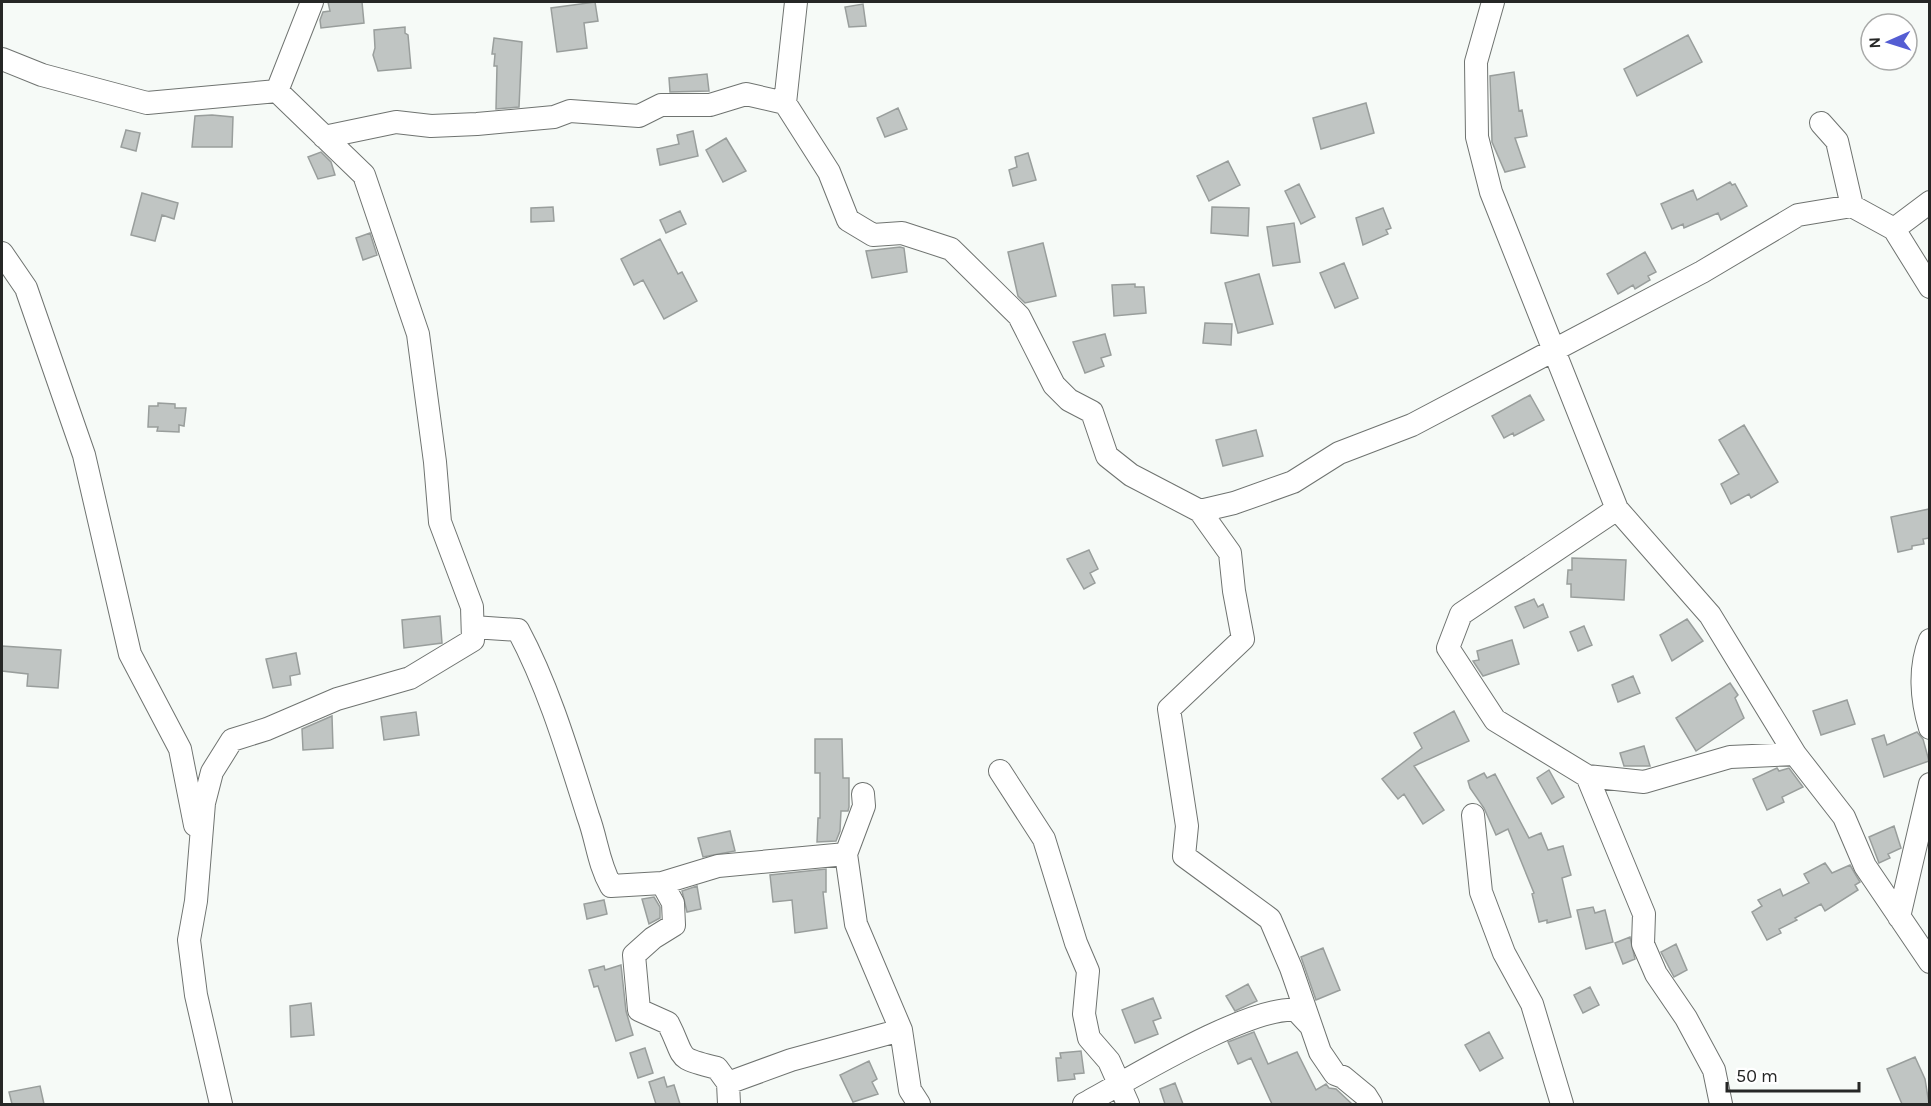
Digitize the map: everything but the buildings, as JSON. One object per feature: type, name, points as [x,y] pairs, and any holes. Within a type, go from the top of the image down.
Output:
[{"type":"street","points":[[277,91],[312,2]]},
{"type":"street","points":[[796,2],[785,103],[829,172],[848,220],[873,235],[902,233],[951,249],[1019,316],[1054,385],[1069,400],[1092,412],[1107,456],[1131,475],[1200,511],[1230,553],[1243,639],[1169,709],[1187,825],[1184,856],[1269,919],[1292,968],[1320,1052],[1335,1074],[1343,1077],[1366,1096],[1371,1104]]},
{"type":"street","points":[[1493,2],[1476,62],[1477,137],[1491,192],[1617,509],[1710,615],[1795,754],[1844,817],[1865,866],[1929,962]]},
{"type":"street","points":[[2,59],[42,75],[147,103],[277,91],[364,175],[418,334],[435,462],[440,522],[472,607],[473,640],[410,678],[337,699],[267,729],[232,740],[212,772],[204,803],[189,940],[196,995],[220,1104]]},
{"type":"street","points":[[324,137],[396,122],[431,126],[477,124],[554,117],[570,111],[639,116],[661,105],[710,105],[746,94],[785,103]]},
{"type":"street","points":[[1821,123],[1837,141],[1852,206]]},
{"type":"street","points":[[1894,229],[1929,202]]},
{"type":"street","points":[[1200,511],[1234,503],[1293,482],[1338,453],[1412,425],[1702,272],[1798,215],[1852,206],[1894,229],[1929,287]]},
{"type":"street","points":[[2,253],[26,288],[84,455],[130,654],[180,749],[200,850]]},
{"type":"street","points":[[1617,509],[1461,614],[1448,648],[1495,720],[1587,776],[1644,782],[1730,757],[1795,754]]},
{"type":"street","points":[[473,627],[518,630],[533,658],[590,818],[602,870],[611,886],[662,883],[718,866],[846,854]]},
{"type":"street","points":[[1929,640],[1923,657],[1923,689],[1929,728]]},
{"type":"street","points":[[1000,771],[1044,839],[1076,943],[1088,971],[1084,1014],[1089,1038],[1109,1061],[1124,1095]]},
{"type":"street","points":[[1587,776],[1644,914],[1643,944],[1656,974],[1686,1018],[1714,1070],[1721,1104]]},
{"type":"street","points":[[1899,917],[1929,784]]},
{"type":"street","points":[[863,794],[864,806],[846,854],[856,924],[901,1030],[910,1090],[919,1104]]},
{"type":"street","points":[[1473,815],[1481,892],[1504,953],[1532,1004],[1562,1104]]},
{"type":"street","points":[[662,883],[673,903],[674,925],[653,938],[634,955],[639,1010],[668,1023],[681,1056],[688,1061],[717,1068],[728,1094],[791,1060],[901,1030]]},
{"type":"street","points":[[1084,1104],[1124,1095],[1221,1032],[1269,1011],[1296,1010],[1309,1024]]}]
